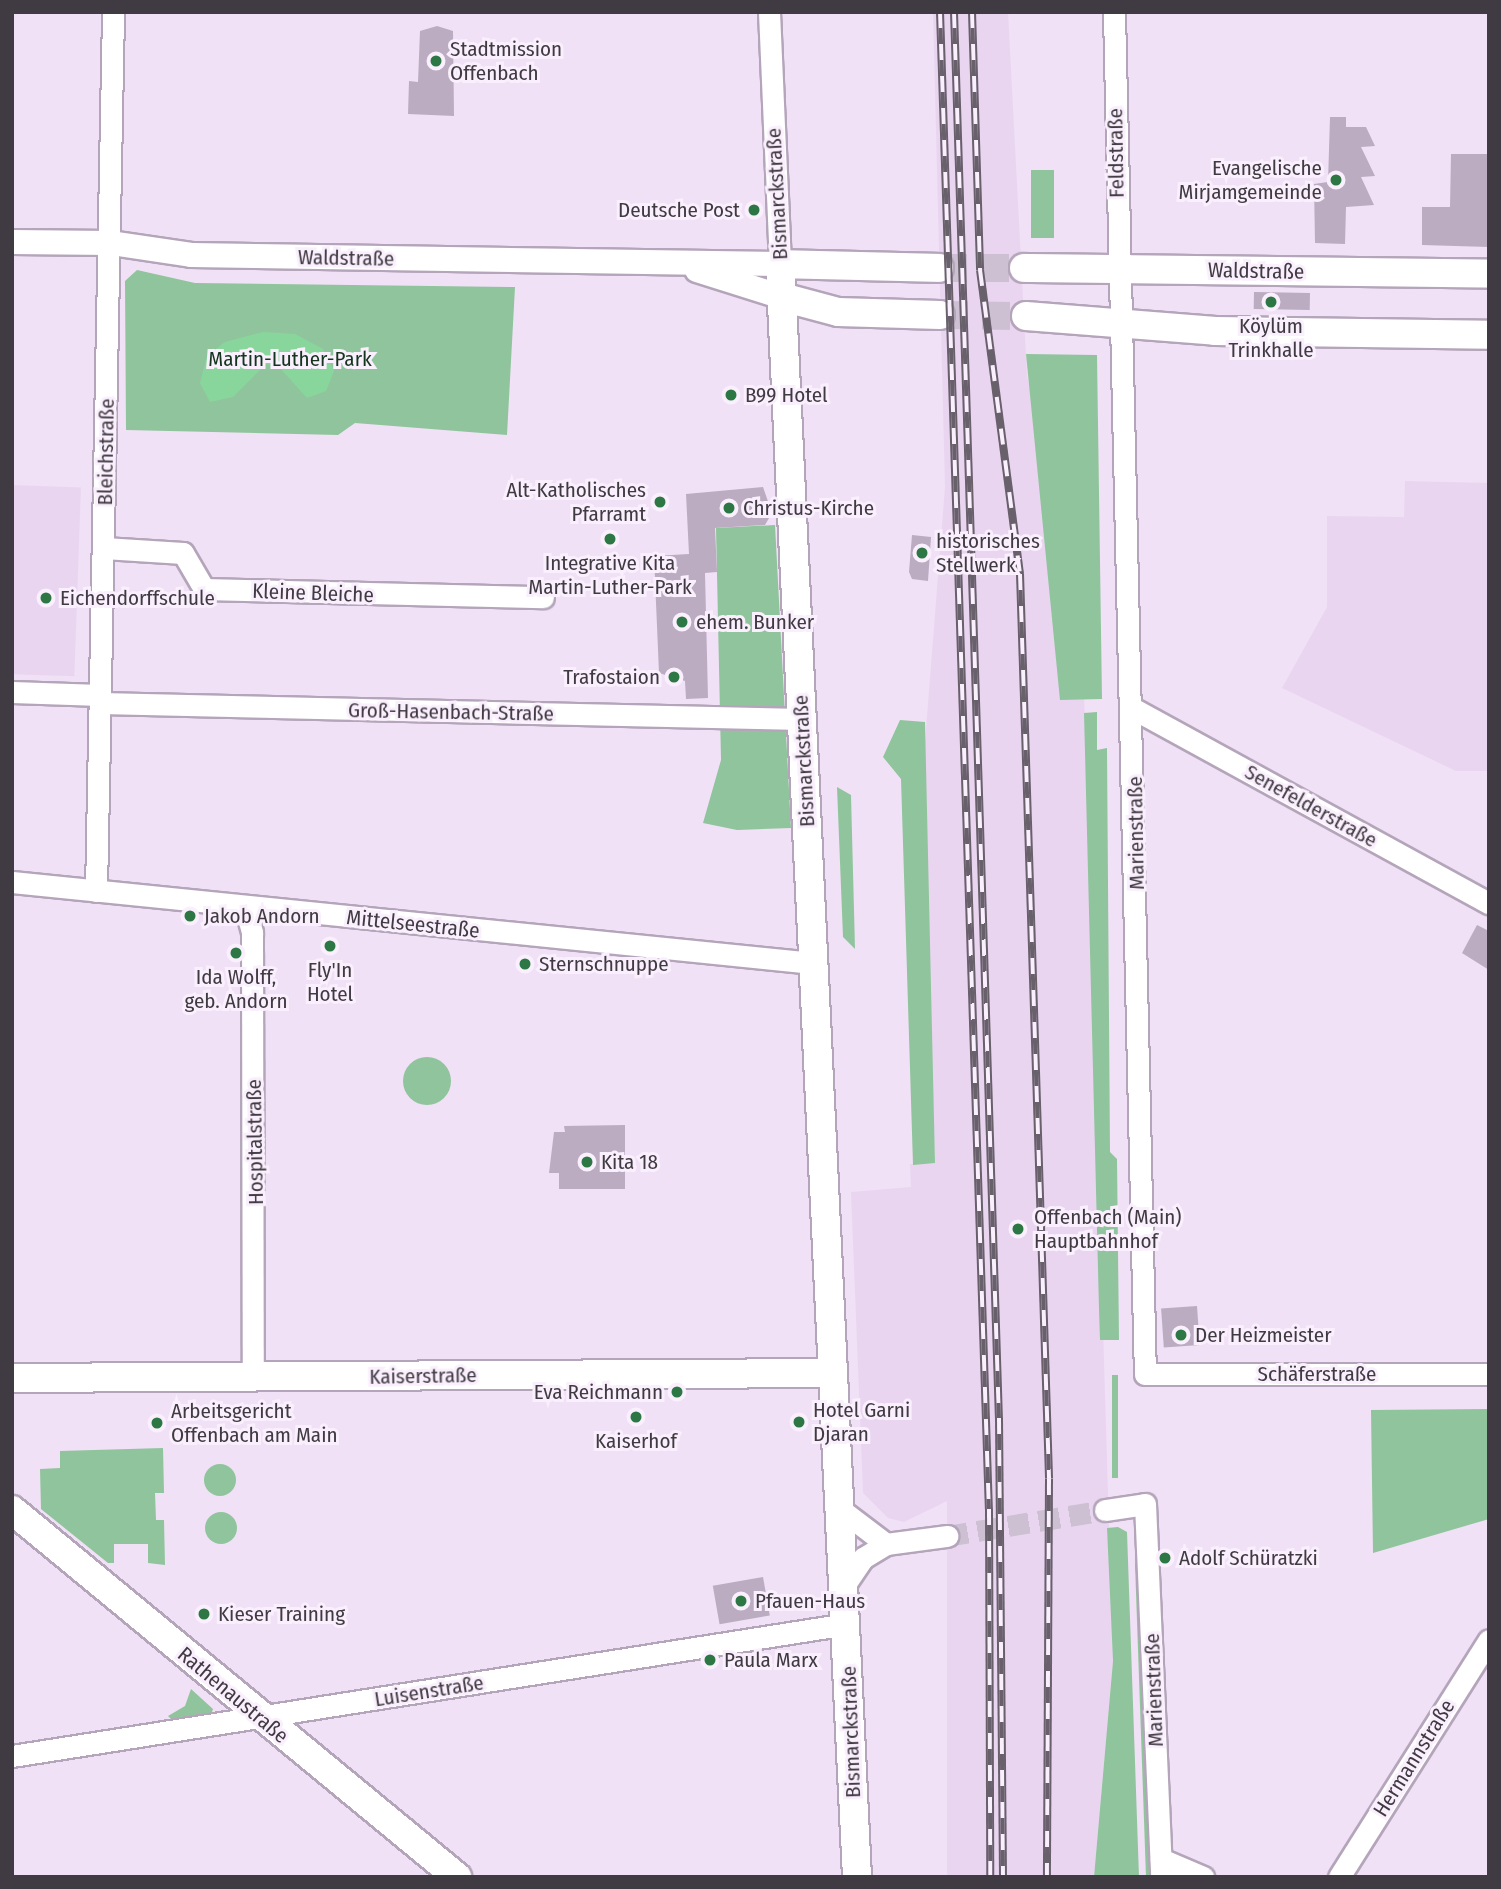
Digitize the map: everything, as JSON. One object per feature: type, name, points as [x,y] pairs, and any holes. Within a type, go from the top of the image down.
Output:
[{"type":"main road","name":"Waldstraße","points":[[780,264],[940,268]]},
{"type":"main road","name":"Bismarckstraße","points":[[780,264],[857,1877]]},
{"type":"main road","name":"Waldstraße","points":[[1024,268],[1117,294],[1215,331],[1489,335]]},
{"type":"main road","name":"Waldstraße","points":[[1026,316],[1117,294],[1489,274]]},
{"type":"main road","name":"Waldstraße","points":[[782,297],[838,312],[940,315]]},
{"type":"main road","name":"Kaiserstraße","points":[[12,1378],[833,1373]]},
{"type":"main road","name":"Rathenaustraße","points":[[12,1510],[262,1719],[457,1877]]},
{"type":"street","name":"Bleichstraße","points":[[96,891],[111,243],[113,12]]},
{"type":"street","name":"Bismarckstraße","points":[[769,12],[780,264]]},
{"type":"street","name":"Feldstraße","points":[[1114,12],[1117,294]]},
{"type":"street","name":"Waldstraße","points":[[12,242],[111,243],[191,255],[780,264]]},
{"type":"street","name":"Waldstraße","points":[[680,264],[782,297]]},
{"type":"street","name":"Marienstraße","points":[[1117,294],[1134,709],[1145,1374]]},
{"type":"street","name":"Kleine Bleiche","points":[[104,548],[183,553],[204,589],[543,597]]},
{"type":"street","name":"Groß-Hasenbach-Straße","points":[[12,692],[100,699],[722,719],[802,719]]},
{"type":"street","name":"Senefelderstraße","points":[[1134,709],[1489,903]]},
{"type":"street","name":"Mittelseestraße","points":[[12,882],[813,963]]},
{"type":"street","name":"Hospitalstraße","points":[[246,906],[252,933],[253,1378]]},
{"type":"street","name":"Schäferstraße","points":[[1145,1374],[1489,1374]]},
{"type":"street","name":"Marienstraße","points":[[1105,1510],[1145,1504],[1161,1868]]},
{"type":"street","points":[[840,1509],[886,1544]]},
{"type":"street","points":[[844,1587],[863,1558],[886,1544],[947,1536]]},
{"type":"street","name":"Luisenstraße","points":[[12,1756],[262,1719],[846,1623]]},
{"type":"street","name":"Hermannstraße","points":[[1339,1877],[1489,1640]]},
{"type":"street","points":[[1161,1868],[1203,1877]]},
{"type":"shaded area","points":[[933,12],[1008,12],[1027,375],[1083,660],[1113,1661],[1094,1877],[947,1877],[947,1501],[904,1522],[888,1518],[863,1493],[851,1192],[911,1187],[910,1164],[935,1163],[923,767],[945,487]]},
{"type":"shaded area","points":[[263,332],[295,334],[323,349],[334,371],[326,391],[307,398],[279,367],[266,364],[233,397],[210,402],[200,383],[207,356],[225,342]]},
{"type":"shaded area","points":[[1405,481],[1489,483],[1489,771],[1456,771],[1282,688],[1327,607],[1327,516],[1404,517]]},
{"type":"shaded area","name":"Eichendorffschule","points":[[12,485],[81,487],[74,676],[12,674]]},
{"type":"green space","points":[[1031,170],[1054,170],[1054,238],[1031,238]]},
{"type":"green space","name":"Martin-Luther-Park","points":[[137,270],[195,283],[515,287],[507,435],[355,423],[338,435],[126,430],[125,281]]},
{"type":"green space","points":[[1026,354],[1097,355],[1102,699],[1060,700]]},
{"type":"green space","points":[[775,525],[791,828],[737,830],[703,823],[721,760],[716,528]]},
{"type":"green space","points":[[1097,712],[1097,750],[1107,748],[1110,1152],[1117,1159],[1119,1340],[1100,1340],[1084,713]]},
{"type":"green space","points":[[900,720],[925,722],[935,1163],[913,1165],[901,779],[883,757]]},
{"type":"green space","points":[[837,787],[851,795],[855,949],[843,937]]},
{"type":"green space","points":[[427,1057],[444,1064],[451,1081],[444,1098],[427,1105],[410,1098],[403,1081],[410,1064]]},
{"type":"green space","points":[[1112,1375],[1118,1375],[1118,1478],[1112,1478]]},
{"type":"green space","points":[[1489,1409],[1489,1519],[1373,1553],[1371,1410]]},
{"type":"green space","points":[[163,1448],[164,1493],[155,1493],[156,1520],[164,1520],[165,1565],[148,1563],[148,1544],[114,1544],[114,1563],[108,1563],[41,1509],[40,1469],[60,1468],[60,1451]]},
{"type":"green space","points":[[220,1464],[231,1469],[236,1480],[231,1491],[220,1496],[209,1491],[204,1480],[209,1469]]},
{"type":"green space","points":[[221,1512],[232,1517],[237,1528],[232,1539],[221,1544],[210,1539],[205,1528],[210,1517]]},
{"type":"green space","points":[[1118,1527],[1127,1532],[1139,1877],[1094,1877],[1113,1661],[1107,1528]]},
{"type":"green space","points":[[1135,1564],[1140,1564],[1150,1877],[1146,1877]]},
{"type":"green space","points":[[191,1689],[213,1709],[211,1715],[173,1721],[168,1716],[185,1706]]},
{"type":"building","name":"Stadtmission Offenbach","points":[[437,26],[453,31],[454,116],[408,114],[409,81],[418,82],[420,31]]},
{"type":"building","name":"Evangelische Mirjamgemeinde","points":[[1330,117],[1346,117],[1346,127],[1366,127],[1375,146],[1361,147],[1375,176],[1361,177],[1374,205],[1346,207],[1345,244],[1315,243],[1314,184],[1328,182]]},
{"type":"building","points":[[1451,154],[1489,154],[1489,247],[1422,245],[1422,207],[1450,207]]},
{"type":"building","name":"Köylüm Trinkhalle","points":[[1254,292],[1310,293],[1310,310],[1254,309]]},
{"type":"building","name":"ehem. Bunker","points":[[763,487],[772,513],[765,525],[715,528],[717,572],[705,573],[708,698],[686,699],[685,681],[659,673],[654,556],[689,554],[686,494]]},
{"type":"building","name":"historisches Stellwerk","points":[[912,535],[931,537],[928,581],[912,579],[909,572]]},
{"type":"building","points":[[1477,925],[1489,931],[1489,970],[1462,953]]},
{"type":"building","name":"Kita 18","points":[[625,1125],[625,1189],[559,1189],[559,1173],[549,1173],[554,1132],[565,1132],[564,1126]]},
{"type":"building","name":"Der Heizmeister","points":[[1197,1306],[1200,1345],[1164,1347],[1161,1309]]},
{"type":"building","name":"Pfauen-Haus","points":[[763,1577],[770,1615],[720,1624],[713,1586]]},
{"type":"tunnel","points":[[939,268],[1024,268]]},
{"type":"tunnel","points":[[940,315],[1026,316]]},
{"type":"tunnel","points":[[947,1536],[1105,1510]]},
{"type":"railway","points":[[940,12],[989,1509],[990,1877]]},
{"type":"railway","points":[[954,12],[999,1418],[1003,1877]]},
{"type":"railway","points":[[972,12],[980,270],[1020,574],[1049,1479],[1047,1877]]},
{"type":"place","name":"Stadtmission Offenbach","points":[[436,61]]},
{"type":"place","name":"Evangelische Mirjamgemeinde","points":[[1336,180]]},
{"type":"place","name":"Deutsche Post","points":[[754,210]]},
{"type":"place","name":"Köylüm Trinkhalle","points":[[1271,302]]},
{"type":"place","name":"B99 Hotel","points":[[731,395]]},
{"type":"place","name":"Alt-Katholisches Pfarramt","points":[[660,502]]},
{"type":"place","name":"Christus-Kirche","points":[[729,508]]},
{"type":"place","name":"Integrative Kita Martin-Luther-Park","points":[[610,539]]},
{"type":"place","name":"historisches Stellwerk","points":[[922,553]]},
{"type":"place","name":"Eichendorffschule","points":[[46,598]]},
{"type":"place","name":"ehem. Bunker","points":[[682,622]]},
{"type":"place","name":"Trafostaion","points":[[674,677]]},
{"type":"place","name":"Jakob Andorn","points":[[190,916]]},
{"type":"place","name":"Fly'In Hotel","points":[[330,946]]},
{"type":"place","name":"Ida Wolff, geb. Andorn","points":[[236,953]]},
{"type":"place","name":"Sternschnuppe","points":[[525,964]]},
{"type":"place","name":"Kita 18","points":[[587,1162]]},
{"type":"place","name":"Offenbach (Main) Hauptbahnhof","points":[[1018,1229]]},
{"type":"place","name":"Der Heizmeister","points":[[1181,1335]]},
{"type":"place","name":"Eva Reichmann","points":[[677,1392]]},
{"type":"place","name":"Kaiserhof","points":[[636,1417]]},
{"type":"place","name":"Hotel Garni Djaran","points":[[799,1422]]},
{"type":"place","name":"Arbeitsgericht Offenbach am Main","points":[[157,1423]]},
{"type":"place","name":"Adolf Schüratzki","points":[[1165,1558]]},
{"type":"place","name":"Pfauen-Haus","points":[[741,1601]]},
{"type":"place","name":"Kieser Training","points":[[204,1614]]},
{"type":"place","name":"Paula Marx","points":[[710,1660]]}]
